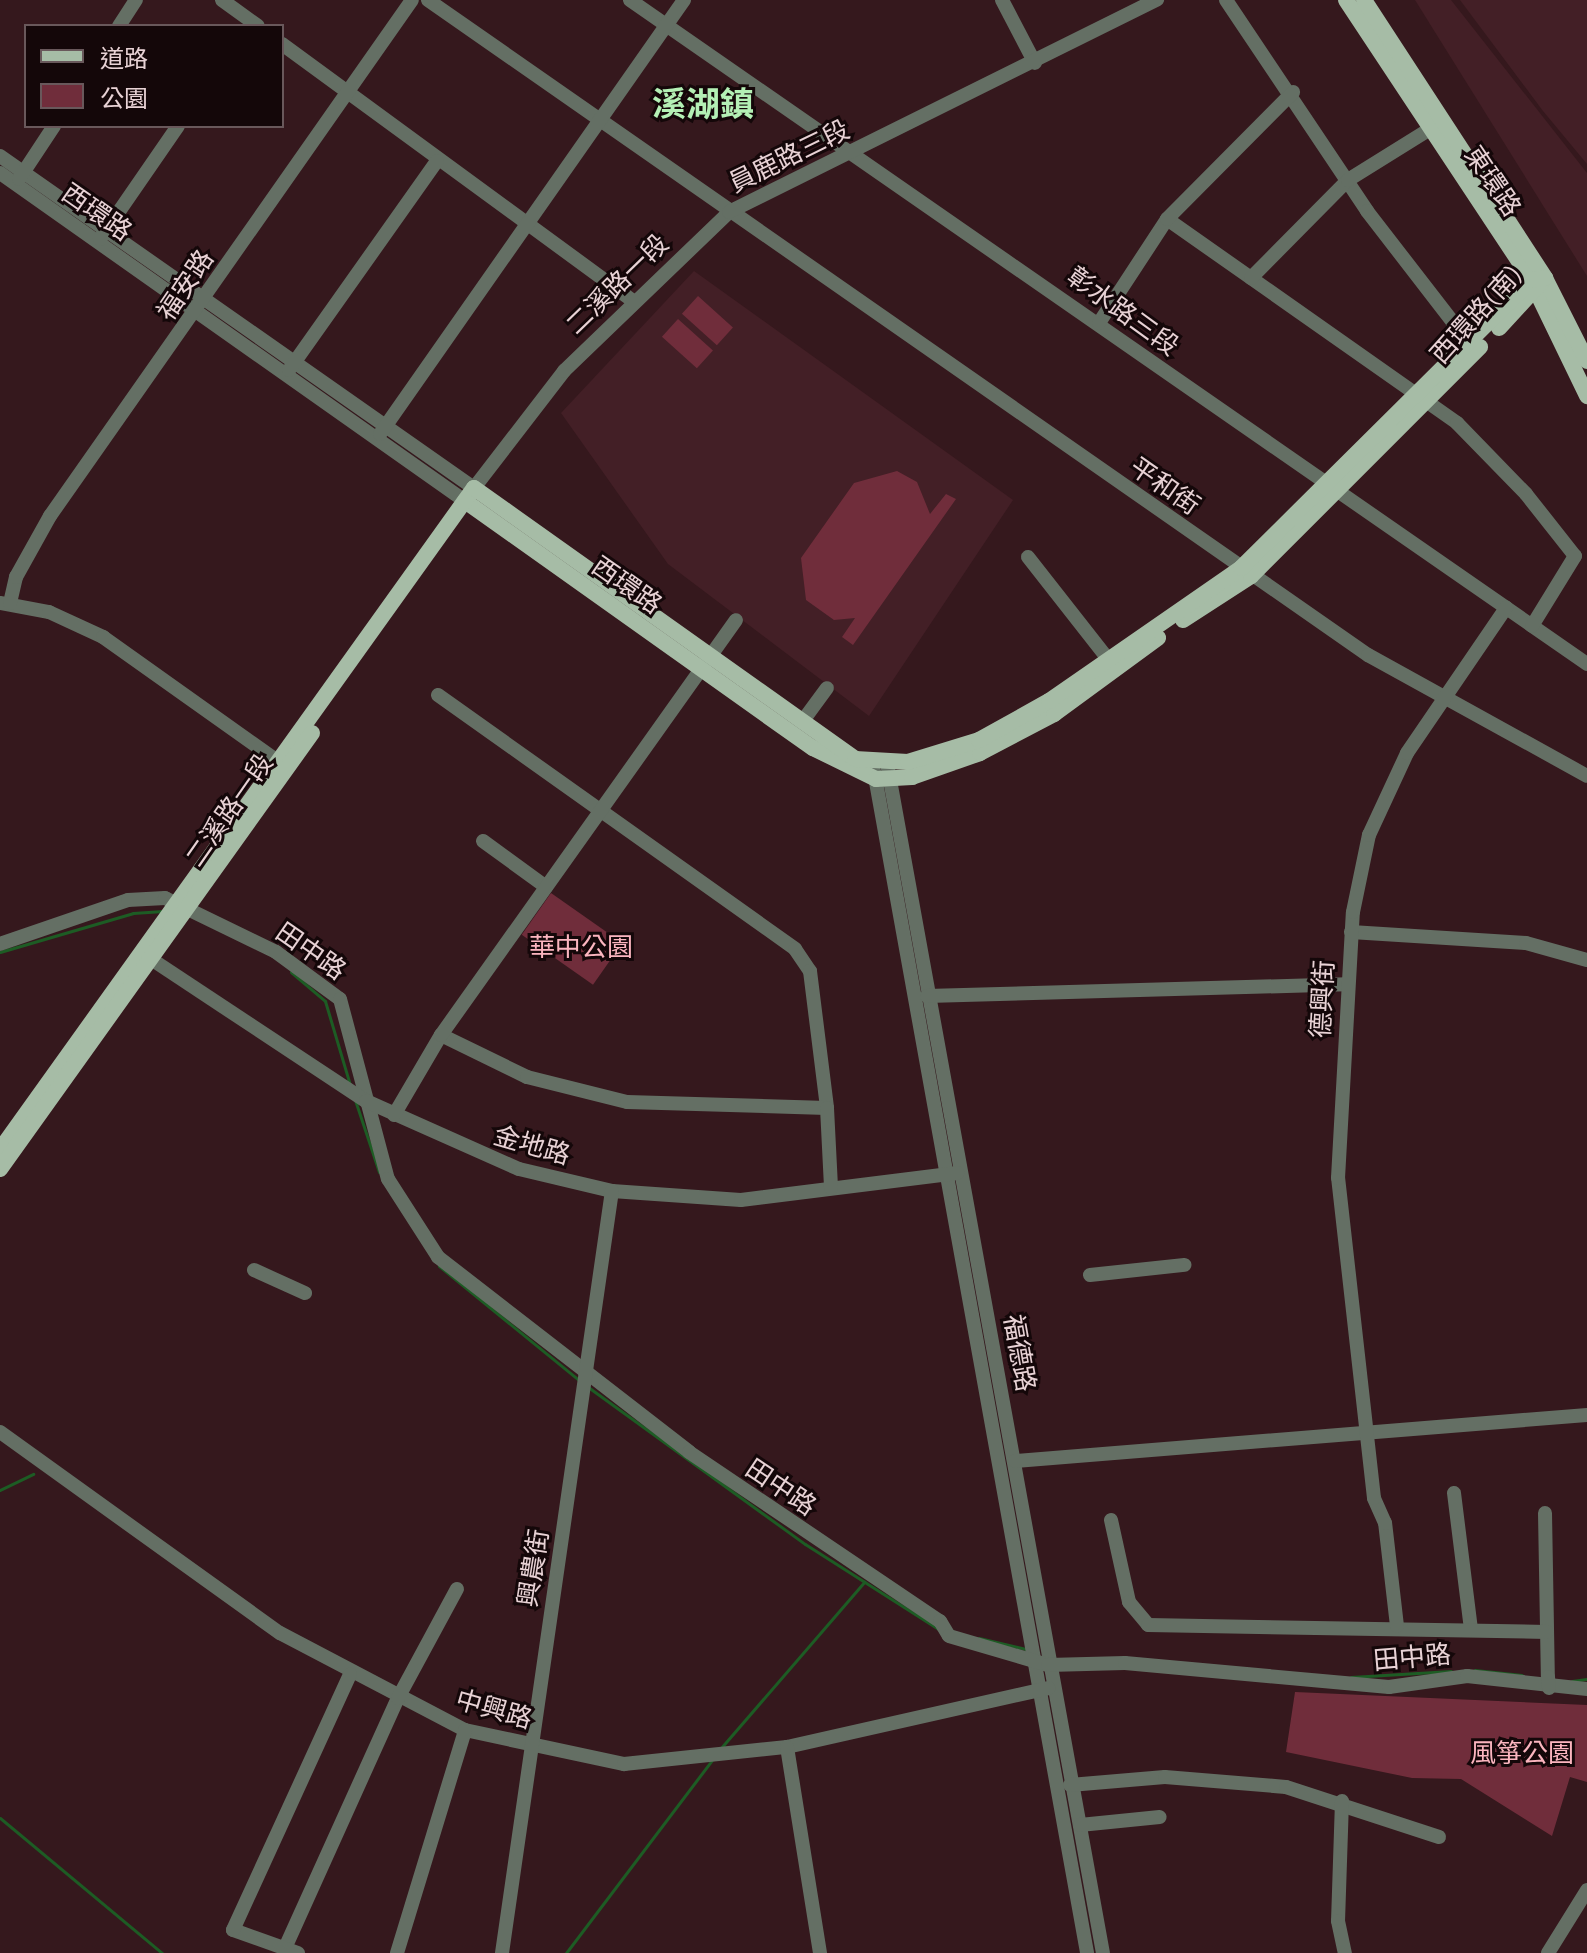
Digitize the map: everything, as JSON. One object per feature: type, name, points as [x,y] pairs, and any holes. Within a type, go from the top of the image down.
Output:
[{"type":"main road","name":"東環路","points":[[1346,0],[1437,125]]},
{"type":"main road","name":"東環路","points":[[1364,0],[1437,125],[1587,361]]},
{"type":"main road","name":"東環路","points":[[1538,283],[1587,396]]},
{"type":"main road","name":"西環路(南)","points":[[1246,572],[1538,283]]},
{"type":"main road","name":"西環路","points":[[474,497],[706,662],[837,764],[881,771]]},
{"type":"main road","name":"二溪路一段","points":[[0,1169],[146,956],[474,497]]},
{"type":"main road","points":[[881,771],[979,740],[1246,572]]},
{"type":"main road","points":[[881,771],[980,753],[1054,714],[1246,572]]},
{"type":"main road","name":"西環路","points":[[706,662],[881,771]]},
{"type":"main road","name":"二溪路一段","points":[[0,1150],[146,956]]},
{"type":"street","points":[[120,24],[136,0]]},
{"type":"street","points":[[222,0],[252,24]]},
{"type":"street","name":"福安路","points":[[5,603],[50,516],[202,305],[412,0]]},
{"type":"street","name":"員鹿路三段","points":[[428,0],[729,212],[1157,0]]},
{"type":"street","name":"彰水路三段","points":[[630,0],[856,151],[1331,489],[1587,664]]},
{"type":"street","points":[[381,432],[684,0]]},
{"type":"street","points":[[1002,0],[1035,63]]},
{"type":"street","points":[[1226,0],[1293,92],[1348,180],[1472,347]]},
{"type":"street","points":[[284,46],[525,228],[632,300]]},
{"type":"street","points":[[1099,323],[1167,219],[1293,92]]},
{"type":"street","points":[[1251,278],[1348,180],[1437,125]]},
{"type":"street","points":[[19,179],[53,128]]},
{"type":"street","points":[[102,237],[177,128]]},
{"type":"street","name":"西環路","points":[[0,156],[19,179],[474,497]]},
{"type":"street","points":[[290,368],[437,161]]},
{"type":"street","name":"西環路","points":[[0,173],[19,179]]},
{"type":"street","name":"二溪路一段","points":[[474,497],[564,371],[632,300],[729,212]]},
{"type":"street","name":"平和街","points":[[729,212],[1246,572],[1441,699],[1587,776]]},
{"type":"street","points":[[1167,219],[1424,398],[1526,494],[1575,556],[1532,626]]},
{"type":"street","points":[[1028,557],[1108,659]]},
{"type":"street","points":[[5,603],[103,637],[283,765]]},
{"type":"street","name":"德興街","points":[[1397,1626],[1366,1433],[1338,1178],[1351,932],[1369,835],[1441,699],[1506,608]]},
{"type":"street","points":[[394,1115],[441,1035],[736,620]]},
{"type":"street","points":[[802,722],[827,688]]},
{"type":"street","points":[[438,695],[803,958],[827,1108],[831,1188]]},
{"type":"street","name":"福德路","points":[[881,771],[926,996],[1042,1661]]},
{"type":"street","points":[[483,841],[546,887]]},
{"type":"street","points":[[0,944],[128,900],[179,910]]},
{"type":"street","name":"田中路","points":[[179,910],[276,952],[340,999],[388,1179],[438,1257],[777,1515],[940,1621],[949,1636],[1042,1661],[1125,1663],[1389,1687],[1467,1676],[1587,1689]]},
{"type":"street","points":[[1351,932],[1526,943],[1587,960]]},
{"type":"street","name":"金地路","points":[[146,956],[366,1101],[519,1169],[612,1191],[741,1200],[955,1173]]},
{"type":"street","points":[[926,996],[1346,984]]},
{"type":"street","points":[[441,1035],[527,1077],[627,1102],[827,1108]]},
{"type":"street","name":"福德路","points":[[955,1173],[1015,1461],[1087,1953]]},
{"type":"street","name":"興農街","points":[[502,1953],[612,1191]]},
{"type":"street","points":[[1090,1275],[1184,1265]]},
{"type":"street","points":[[254,1270],[305,1293]]},
{"type":"street","points":[[1015,1461],[1587,1415]]},
{"type":"street","name":"中興路","points":[[0,1432],[350,1675],[465,1730],[624,1764],[787,1747],[975,1710],[1046,1688]]},
{"type":"street","points":[[1454,1493],[1471,1630]]},
{"type":"street","points":[[1545,1513],[1549,1683]]},
{"type":"street","points":[[1111,1520],[1136,1617],[1148,1625],[1397,1626],[1547,1632]]},
{"type":"street","points":[[350,1675],[233,1930],[291,1951],[398,1698],[457,1589]]},
{"type":"street","name":"福德路","points":[[1046,1688],[1080,1825],[1103,1953]]},
{"type":"street","points":[[397,1953],[465,1730]]},
{"type":"street","points":[[787,1747],[820,1953]]},
{"type":"street","points":[[1070,1785],[1165,1777],[1286,1787],[1342,1801],[1439,1837]]},
{"type":"street","points":[[1342,1801],[1338,1921],[1345,1953]]},
{"type":"street","points":[[1080,1825],[1160,1817]]},
{"type":"street","points":[[1548,1953],[1587,1890]]},
{"type":"shaded area","points":[[1415,0],[1451,0],[1587,173],[1587,276]]},
{"type":"shaded area","points":[[1460,0],[1587,0],[1587,164],[1543,111]]},
{"type":"shaded area","points":[[694,271],[1013,500],[869,716],[668,564],[561,413]]},
{"type":"green space","points":[[698,296],[733,327],[717,345],[682,314]]},
{"type":"green space","points":[[678,319],[713,350],[697,368],[662,337]]},
{"type":"green space","points":[[897,471],[917,482],[930,514],[946,494],[956,499],[853,645],[842,637],[855,618],[834,620],[806,600],[801,558],[854,483]]},
{"type":"green space","name":"華中公園","points":[[551,893],[622,943],[593,985],[522,935]]},
{"type":"green space","name":"風箏公園","points":[[1295,1692],[1587,1705],[1587,1782],[1570,1777],[1552,1836],[1461,1779],[1412,1778],[1286,1752]]},
{"type":"waterway","points":[[0,952],[133,913],[163,911]]},
{"type":"waterway","points":[[291,972],[325,1001],[350,1085]]},
{"type":"waterway","points":[[355,1100],[379,1172]]},
{"type":"waterway","points":[[439,1266],[579,1380]]},
{"type":"waterway","points":[[588,1387],[805,1544],[940,1630]]},
{"type":"waterway","points":[[0,1490],[33,1474]]},
{"type":"waterway","points":[[720,1749],[864,1582]]},
{"type":"waterway","points":[[979,1638],[1026,1649]]},
{"type":"waterway","points":[[1475,1670],[1522,1675]]},
{"type":"waterway","points":[[1351,1677],[1451,1671]]},
{"type":"waterway","points":[[1572,1681],[1587,1679]]},
{"type":"waterway","points":[[566,1953],[711,1761]]},
{"type":"waterway","points":[[0,1818],[162,1953]]},
{"type":"district","name":"溪湖鎮","points":[[703,104]]}]
